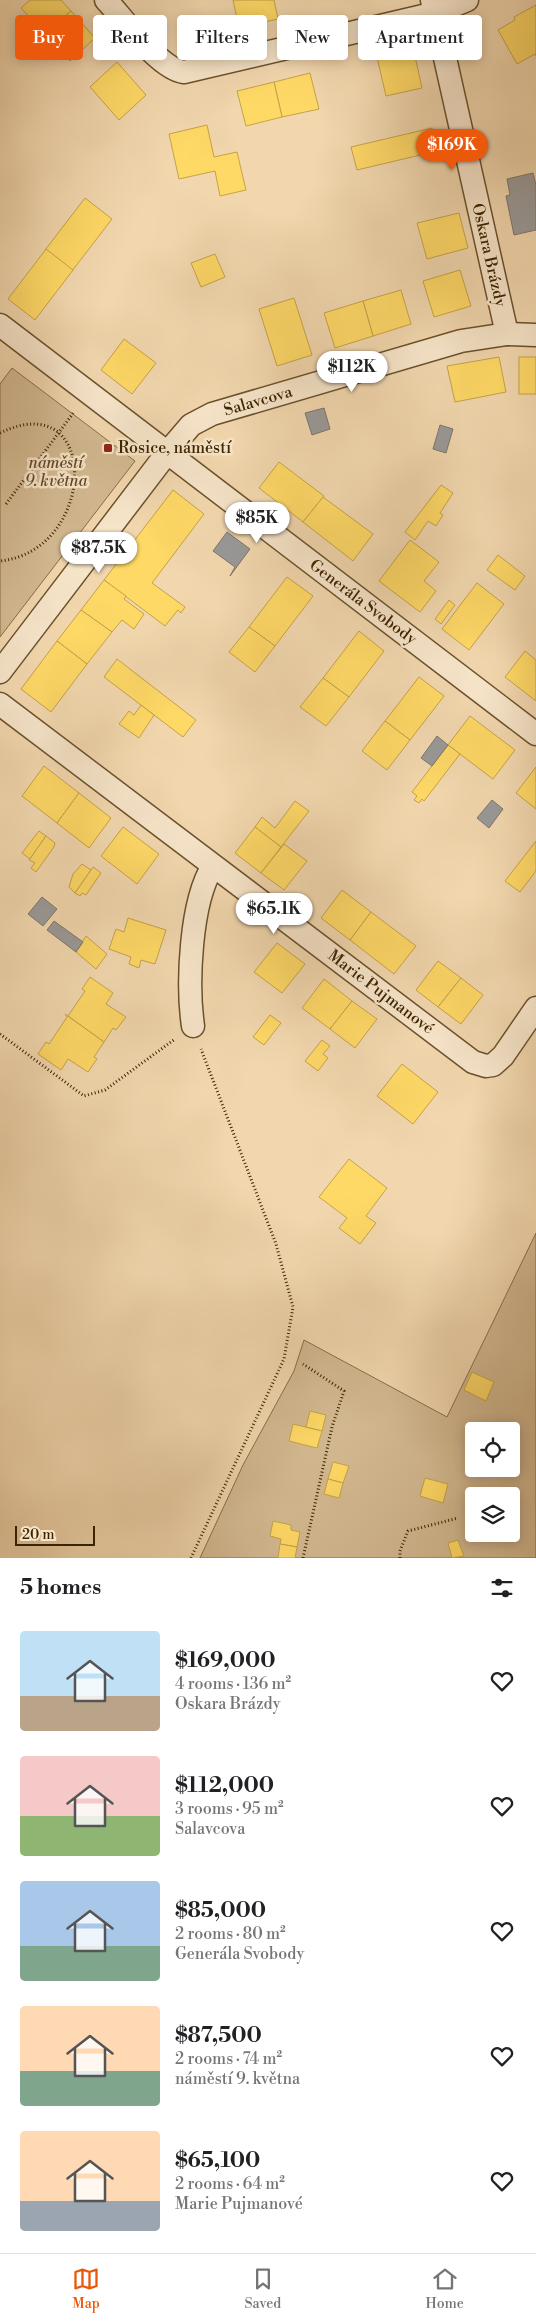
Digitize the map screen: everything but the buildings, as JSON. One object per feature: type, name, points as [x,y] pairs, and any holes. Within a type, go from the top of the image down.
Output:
[{"type":"street","points":[[106,0],[163,62],[175,71],[184,72],[434,7],[468,0]]},
{"type":"street","name":"Oskara Brázdy","points":[[434,7],[507,334]]},
{"type":"street","name":"Generála Svobody","points":[[3,334],[167,452],[536,734]]},
{"type":"street","name":"Salavcova","points":[[167,452],[191,426],[212,414],[461,341],[507,334],[536,335]]},
{"type":"street","points":[[0,672],[167,452]]},
{"type":"street","name":"Marie Pujmanové","points":[[0,704],[213,866],[479,1064],[486,1066],[498,1061],[536,1008]]},
{"type":"street","points":[[193,1026],[190,985],[199,901],[202,884],[213,866]]},
{"type":"path","points":[[6,504],[76,410]]},
{"type":"path","points":[[0,433],[23,425],[34,425],[59,433],[71,449],[76,464],[76,484],[67,511],[50,536],[23,556],[0,561]]},
{"type":"path","points":[[0,1034],[84,1096],[105,1090],[193,1026],[276,1244],[293,1307],[284,1359],[191,1558]]},
{"type":"path","points":[[303,1364],[344,1391],[332,1427],[303,1558]]},
{"type":"path","points":[[400,1558],[400,1551],[408,1532],[458,1518]]},
{"type":"green space","name":"náměstí 9. května","points":[[12,368],[135,461],[0,637],[0,384]]},
{"type":"green space","points":[[536,1233],[536,1558],[200,1558],[243,1465],[294,1371],[304,1340],[447,1417]]},
{"type":"place","name":"Rosice, náměstí","points":[[108,448]]}]
